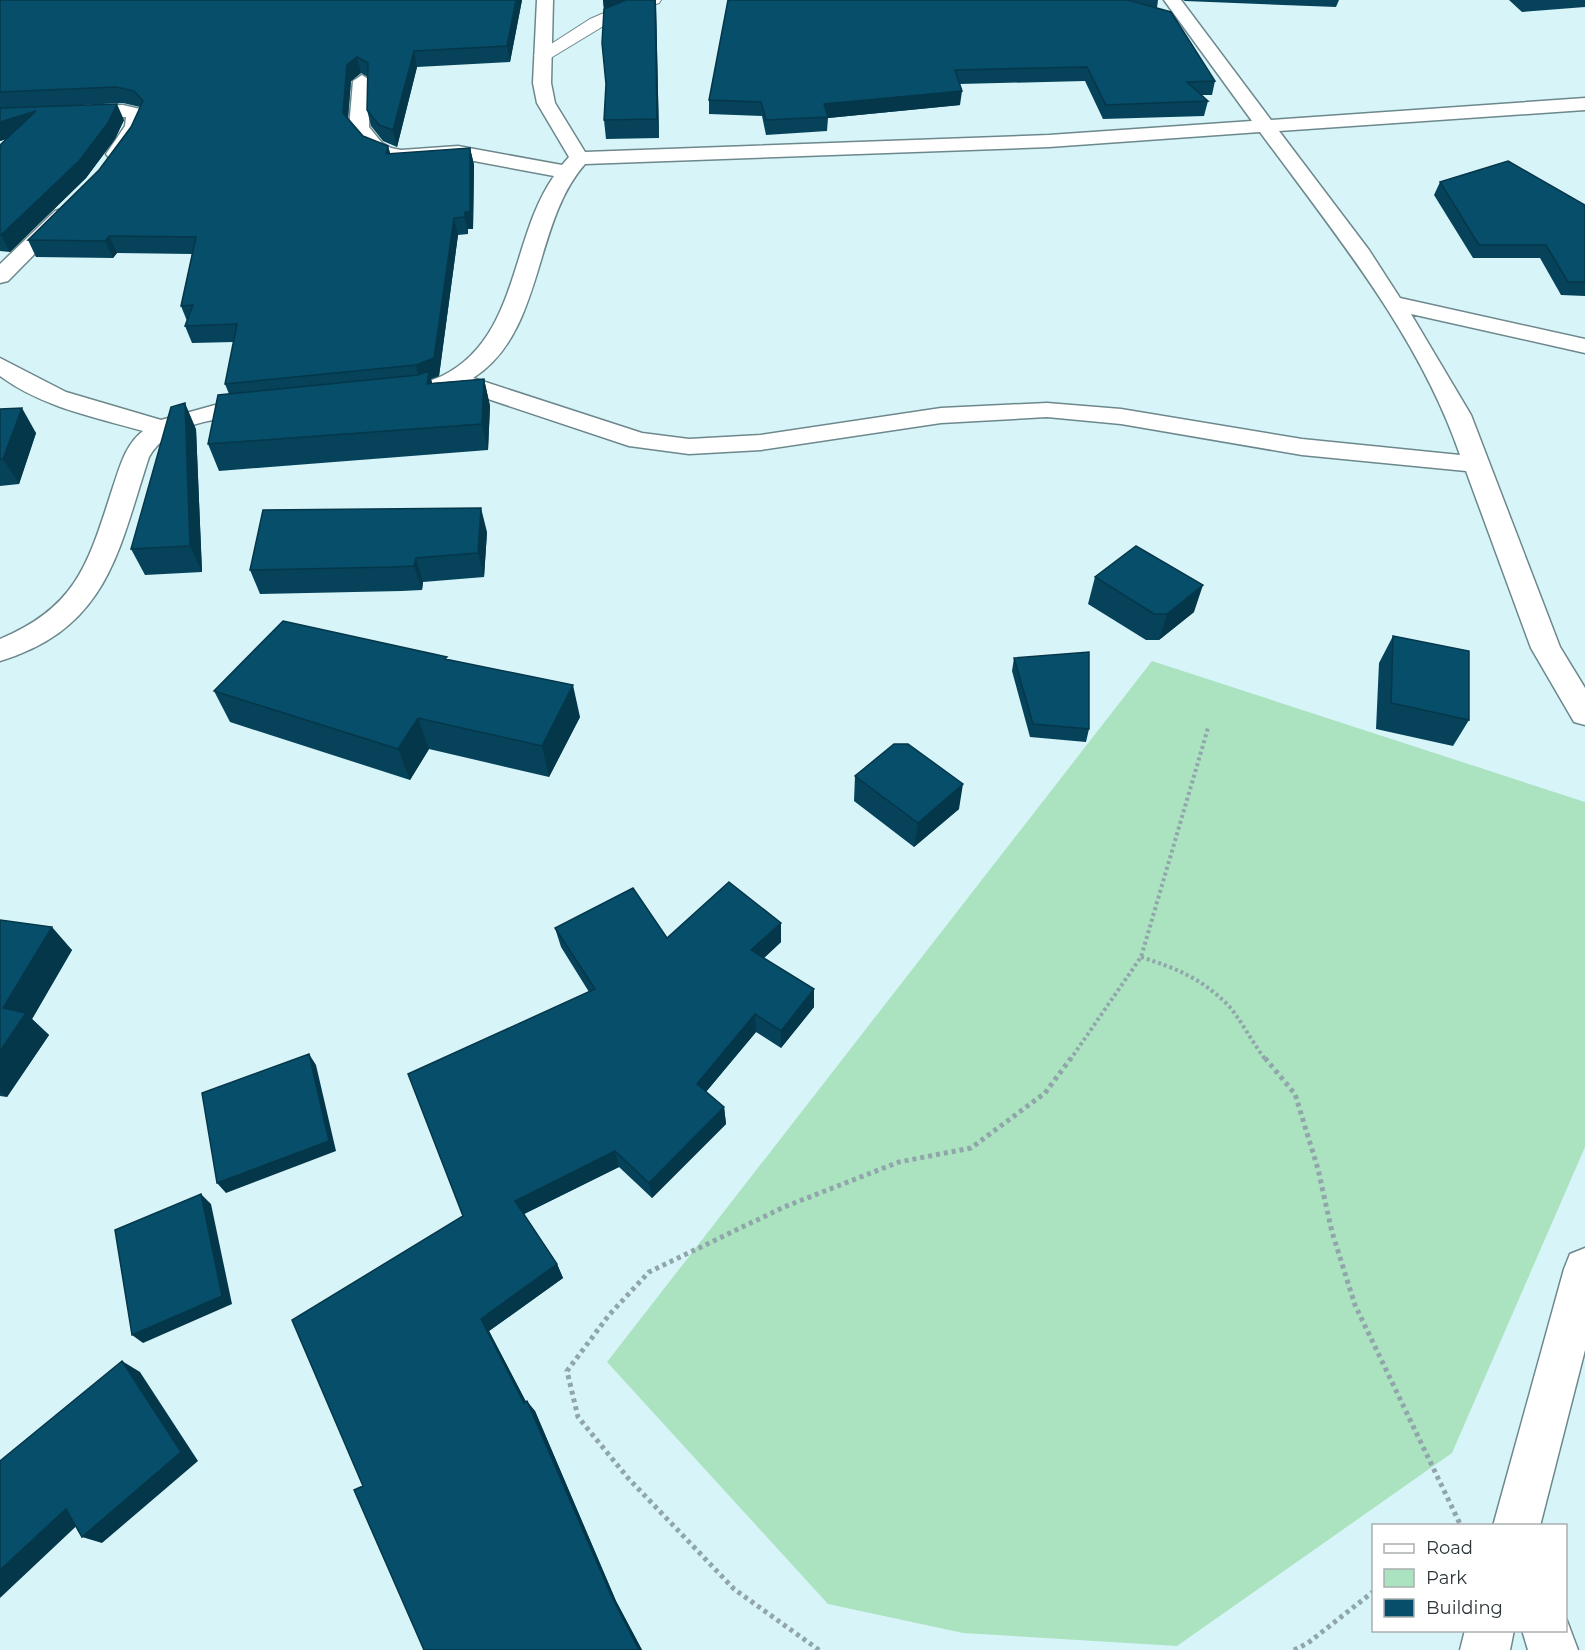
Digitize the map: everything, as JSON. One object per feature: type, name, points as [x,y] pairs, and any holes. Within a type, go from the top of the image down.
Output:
[{"type":"street","points":[[545,0],[542,83],[546,103],[573,165]]},
{"type":"street","points":[[1177,15],[1266,127],[1393,303],[1459,414],[1511,560],[1546,648],[1585,714]]},
{"type":"street","points":[[362,81],[359,128],[375,147],[385,153],[401,156],[458,152],[573,165],[1049,141],[1585,104]]},
{"type":"street","points":[[0,116],[123,111],[133,113],[137,118],[135,126],[103,170]]},
{"type":"street","points":[[378,396],[425,392],[456,380],[488,354],[525,277],[552,195],[573,165]]},
{"type":"street","points":[[0,276],[75,202]]},
{"type":"street","points":[[1393,303],[1585,346]]},
{"type":"street","points":[[0,365],[13,376],[46,394],[163,429]]},
{"type":"street","points":[[456,380],[638,440],[667,446],[696,448],[756,445],[943,414],[1049,410],[1138,420],[1373,457],[1478,464]]},
{"type":"street","points":[[0,650],[33,637],[67,614],[94,578],[136,457],[145,442],[163,429],[198,417],[285,405]]},
{"type":"street","points":[[1517,1524],[1585,1269]]},
{"type":"street","points":[[1485,1650],[1490,1632]]},
{"type":"street","points":[[1547,1632],[1553,1650]]},
{"type":"lane","points":[[543,55],[609,15],[631,4],[653,0]]},
{"type":"path","points":[[819,1650],[734,1589],[628,1478],[578,1417],[567,1371],[609,1315],[649,1272],[784,1207],[888,1166],[971,1148],[1045,1093],[1102,1017],[1141,957],[1208,728]]},
{"type":"path","points":[[1141,957],[1186,972],[1227,1004],[1251,1042],[1295,1094],[1318,1169],[1332,1233],[1355,1305],[1460,1524]]},
{"type":"path","points":[[1294,1650],[1308,1643],[1372,1593]]},
{"type":"green space","points":[[1152,661],[1585,802],[1585,1147],[1452,1453],[1177,1646],[963,1633],[828,1604],[607,1362]]},
{"type":"building","points":[[0,0],[516,0],[507,46],[414,51],[393,130],[379,125],[367,110],[368,63],[357,57],[347,65],[343,113],[363,136],[388,146],[386,154],[470,148],[470,212],[465,212],[465,217],[454,218],[434,358],[416,365],[225,384],[237,324],[185,326],[193,305],[181,306],[196,237],[109,236],[105,241],[28,240],[99,170],[131,127],[143,101],[134,91],[116,87],[0,92]]},
{"type":"building","points":[[626,0],[655,0],[657,119],[604,120],[606,84],[602,43],[604,9]]},
{"type":"building","points":[[728,0],[1128,0],[1171,12],[1215,81],[1187,82],[1208,101],[1106,105],[1087,67],[955,70],[962,91],[824,104],[828,117],[766,120],[761,102],[709,100]]},
{"type":"building","points":[[117,104],[108,123],[79,161],[0,235],[0,145],[36,111],[0,122],[0,108]]},
{"type":"building","points":[[1508,161],[1585,205],[1585,282],[1568,282],[1546,245],[1479,245],[1440,182]]},
{"type":"building","points":[[429,371],[427,384],[484,379],[482,424],[208,444],[218,395],[418,375]]},
{"type":"building","points":[[185,403],[190,546],[131,549],[171,407]]},
{"type":"building","points":[[22,408],[3,459],[0,459],[0,409]]},
{"type":"building","points":[[481,508],[478,553],[416,558],[414,566],[250,570],[263,510]]},
{"type":"building","points":[[1136,546],[1203,585],[1167,614],[1154,614],[1095,577]]},
{"type":"building","points":[[283,621],[447,657],[445,659],[573,685],[542,746],[418,718],[398,749],[214,691]]},
{"type":"building","points":[[1393,636],[1469,651],[1469,720],[1391,703]]},
{"type":"building","points":[[1089,652],[1089,729],[1033,724],[1014,658]]},
{"type":"building","points":[[894,744],[908,744],[963,784],[918,823],[855,776]]},
{"type":"building","points":[[729,882],[781,923],[751,950],[814,989],[781,1031],[755,1014],[697,1084],[724,1107],[649,1183],[615,1151],[515,1201],[557,1264],[481,1319],[524,1403],[527,1401],[611,1595],[639,1650],[424,1650],[354,1490],[363,1486],[292,1320],[463,1216],[408,1074],[595,989],[555,928],[633,888],[667,938]]},
{"type":"building","points":[[0,920],[52,927],[3,1008],[26,1013],[0,1051]]},
{"type":"building","points":[[309,1054],[329,1141],[217,1183],[202,1093]]},
{"type":"building","points":[[201,1194],[222,1296],[132,1335],[115,1230]]},
{"type":"building","points":[[122,1361],[181,1452],[82,1537],[66,1509],[0,1570],[0,1461]]}]
